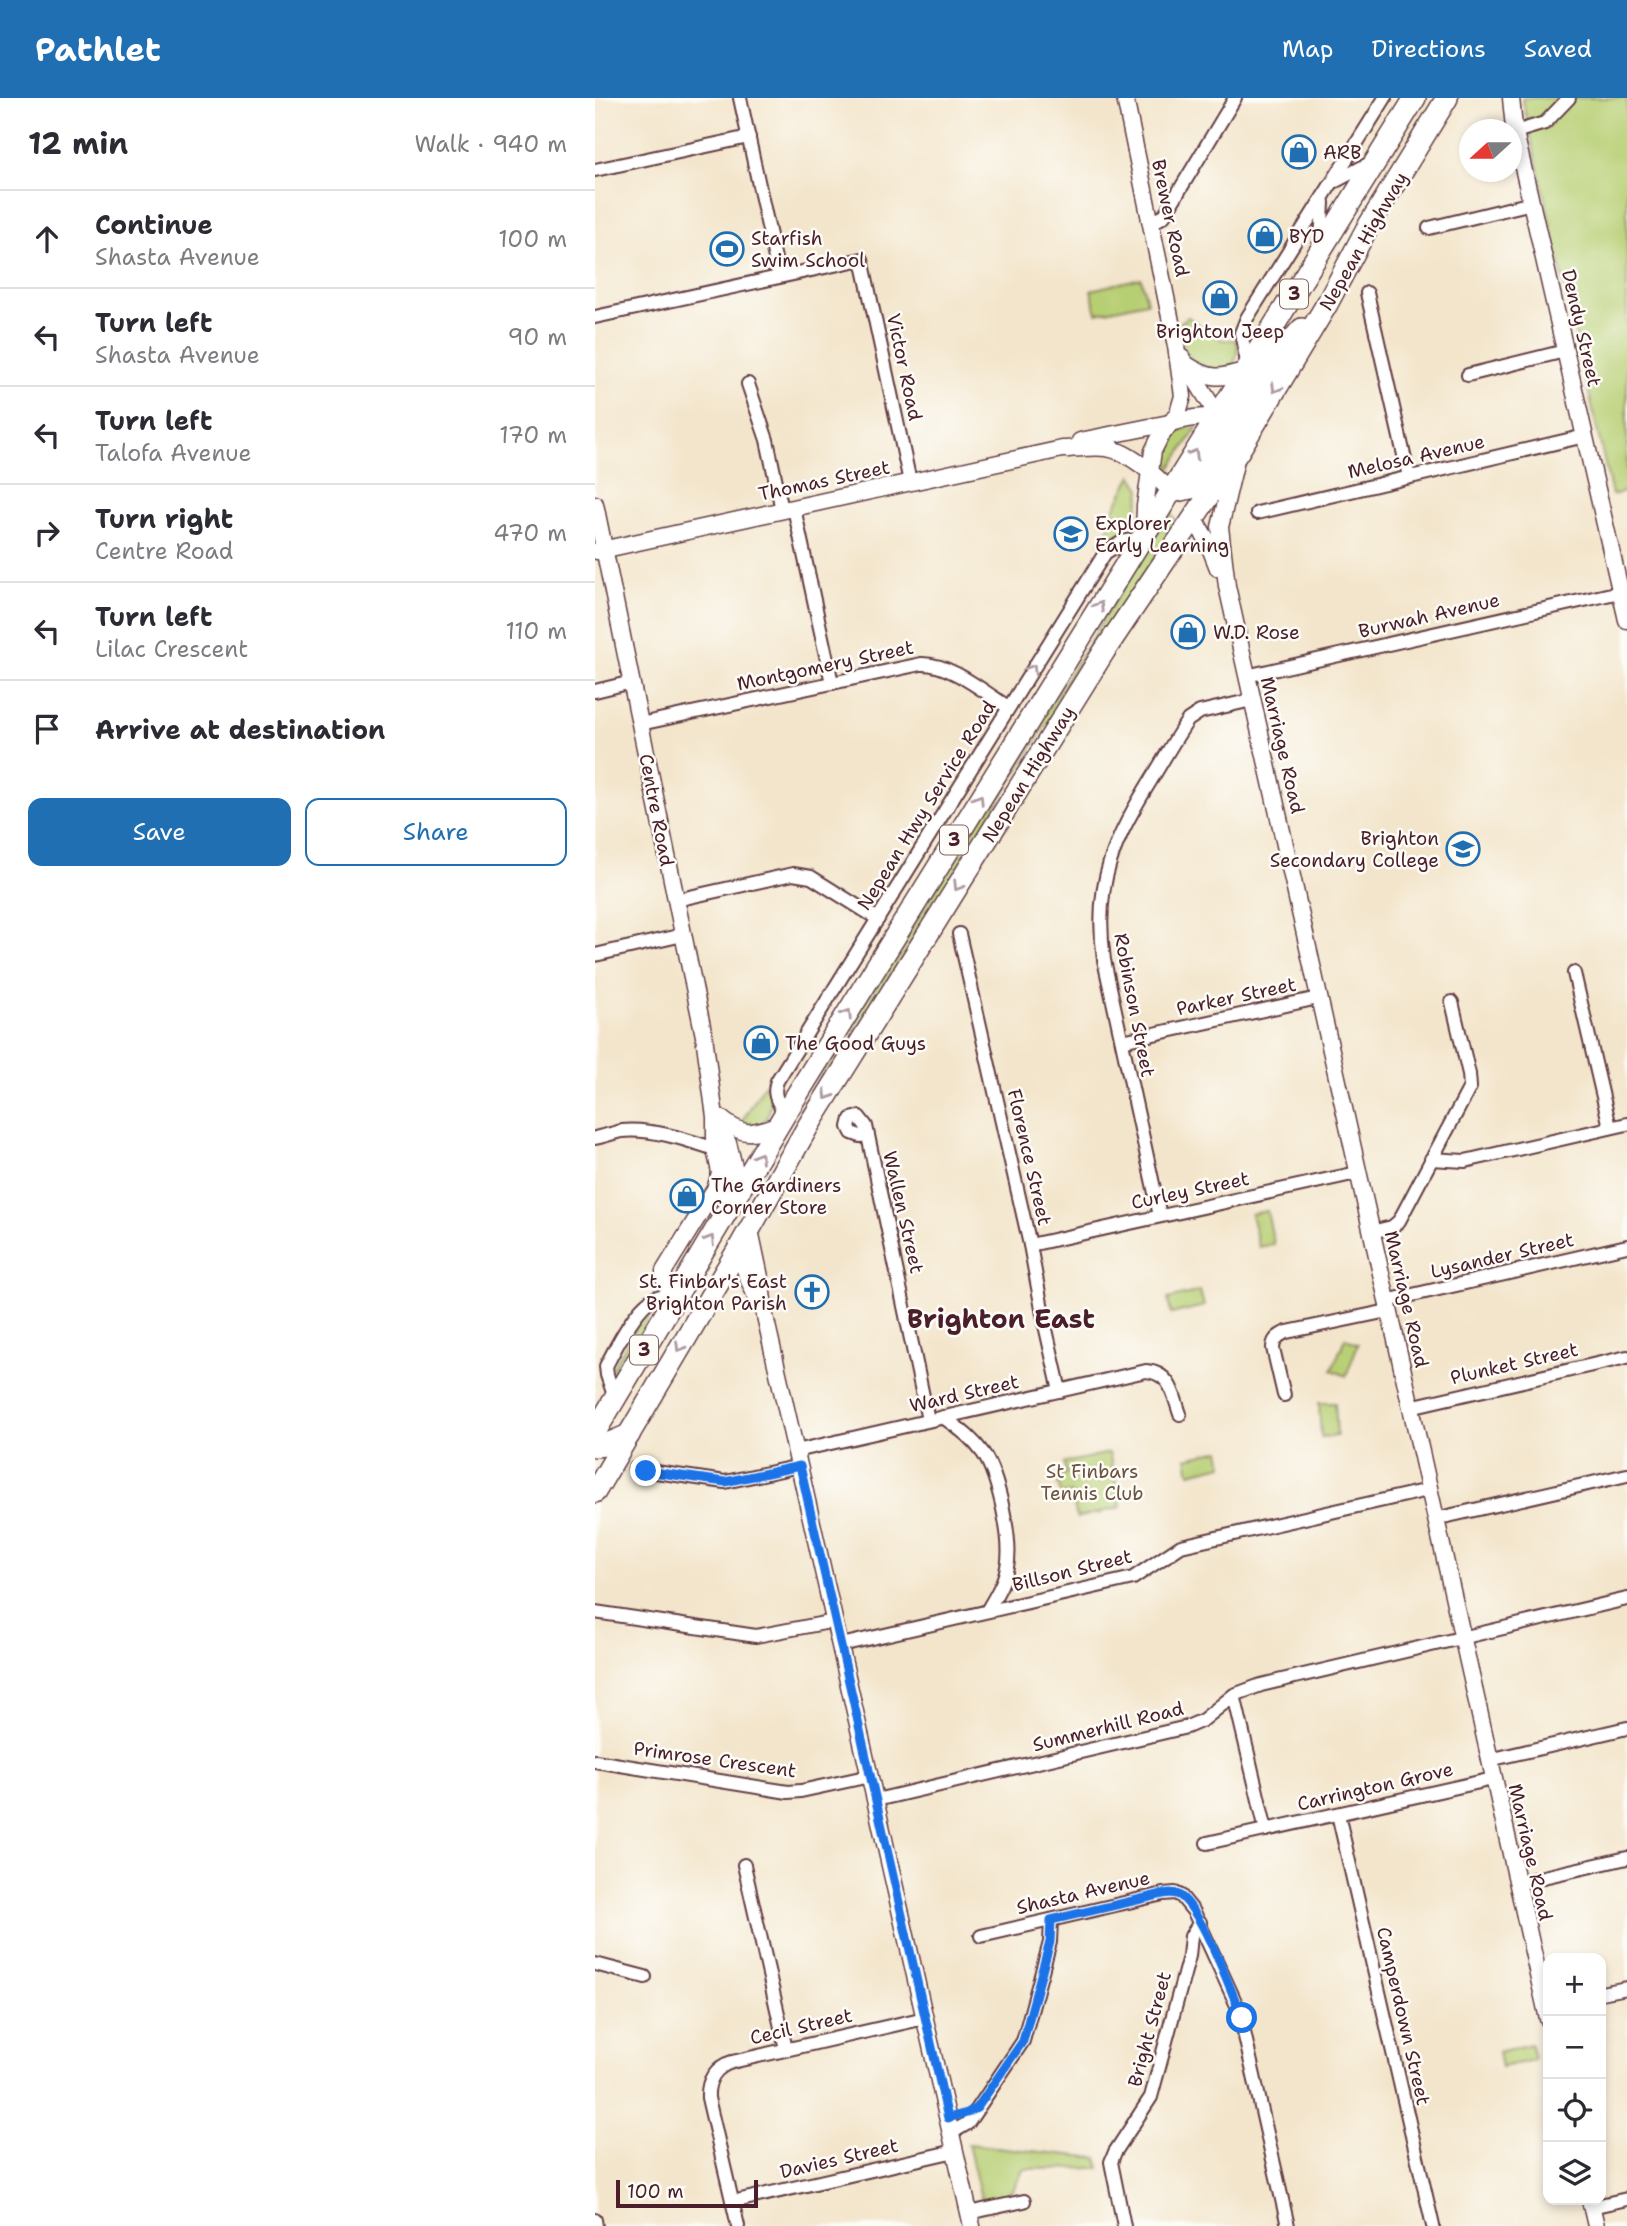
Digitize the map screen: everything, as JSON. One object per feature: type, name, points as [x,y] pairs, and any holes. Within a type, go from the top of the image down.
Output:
[{"type":"highway","points":[[1414,99],[1445,102]]},
{"type":"highway","name":"Nepean Highway","points":[[1252,372],[1320,251],[1414,99]]},
{"type":"highway","name":"Nepean Highway","points":[[595,1492],[807,1128],[1105,650],[1197,515],[1231,438],[1324,308],[1366,230],[1445,102]]},
{"type":"highway","points":[[1171,492],[1195,485],[1231,438],[1252,372],[1281,351],[1324,308]]},
{"type":"highway","points":[[1171,492],[1197,515]]},
{"type":"highway","name":"Nepean Highway","points":[[595,1432],[608,1401],[674,1300],[782,1119],[1171,492]]},
{"type":"highway","points":[[782,1119],[807,1128]]},
{"type":"highway","name":"Centre Road","points":[[740,1190],[744,1239]]},
{"type":"highway","name":"Centre Road","points":[[728,1209],[744,1239]]},
{"type":"highway","points":[[595,1446],[605,1445],[629,1435]]},
{"type":"street","points":[[595,317],[779,277],[740,98]]},
{"type":"street","name":"Brewer Road","points":[[1125,98],[1176,346],[1184,398],[1178,414],[1154,445],[1143,536]]},
{"type":"street","points":[[1149,218],[1168,207],[1235,98]]},
{"type":"street","points":[[1185,364],[1211,377],[1252,372],[1241,333],[1245,321],[1385,98]]},
{"type":"street","name":"Dendy Street","points":[[1503,98],[1511,119]]},
{"type":"street","name":"Dendy Street","points":[[1511,98],[1514,119]]},
{"type":"street","points":[[1522,128],[1545,123],[1569,98]]},
{"type":"street","points":[[595,170],[749,137]]},
{"type":"street","points":[[1320,251],[1321,214],[1327,190],[1345,175],[1377,159]]},
{"type":"street","name":"Dendy Street","points":[[1522,160],[1585,436],[1621,566],[1621,592],[1627,620]]},
{"type":"street","points":[[1429,228],[1532,203]]},
{"type":"street","name":"Victor Road","points":[[779,277],[862,260],[910,482]]},
{"type":"street","points":[[1367,293],[1409,477]]},
{"type":"street","name":"Brewer Road","points":[[1176,346],[1231,438]]},
{"type":"street","points":[[1468,375],[1565,351]]},
{"type":"street","points":[[748,384],[788,509],[832,683]]},
{"type":"street","name":"Thomas Street","points":[[600,551],[1062,449],[1094,438],[1171,423],[1231,438]]},
{"type":"street","name":"Melosa Avenue","points":[[1257,513],[1585,436]]},
{"type":"street","name":"Marriage Road","points":[[1231,438],[1221,523],[1227,586],[1461,1639],[1543,1993]]},
{"type":"street","name":"Thomas Street","points":[[1062,449],[1111,449],[1149,471],[1171,492]]},
{"type":"street","name":"Centre Road","points":[[595,504],[600,551],[632,682],[704,1036],[715,1114],[715,1149],[728,1209]]},
{"type":"street","points":[[1197,515],[1216,525],[1221,542]]},
{"type":"street","name":"Marriage Road","points":[[1197,515],[1227,586]]},
{"type":"street","name":"Nepean Hwy Service Road","points":[[782,1119],[775,1094],[777,1081],[1008,707],[1105,553],[1122,542],[1143,536]]},
{"type":"street","name":"Burwah Avenue","points":[[1247,676],[1621,592]]},
{"type":"street","name":"Montgomery Street","points":[[640,724],[927,664],[949,670],[1008,707]]},
{"type":"street","points":[[595,691],[632,682]]},
{"type":"street","name":"Robinson Street","points":[[1160,1216],[1104,960],[1100,923],[1103,889],[1117,840],[1131,812],[1191,717],[1199,712],[1252,700]]},
{"type":"street","points":[[675,900],[793,874],[811,877],[877,919]]},
{"type":"street","name":"Florence Street","points":[[959,934],[1030,1245],[1060,1391]]},
{"type":"street","points":[[595,956],[683,935]]},
{"type":"street","points":[[1574,973],[1610,1127]]},
{"type":"street","name":"Parker Street","points":[[1122,1041],[1318,998]]},
{"type":"street","points":[[1371,1232],[1392,1227],[1399,1221],[1470,1087],[1453,1002]]},
{"type":"street","points":[[691,1140],[708,1131],[715,1114],[743,1133],[758,1132],[782,1119]]},
{"type":"street","name":"Centre Road","points":[[715,1114],[727,1143],[740,1190]]},
{"type":"street","points":[[1431,1159],[1465,1161],[1627,1124]]},
{"type":"street","points":[[595,1138],[624,1131],[691,1140],[715,1149]]},
{"type":"street","name":"Wallen Street","points":[[867,1135],[928,1420]]},
{"type":"street","name":"Curley Street","points":[[1030,1245],[1357,1173]]},
{"type":"street","points":[[674,1300],[664,1279],[664,1272],[716,1186],[720,1174]]},
{"type":"street","name":"Centre Road","points":[[744,1239],[747,1276],[765,1316],[971,2220]]},
{"type":"street","name":"Lysander Street","points":[[1284,1395],[1273,1348],[1274,1341],[1287,1332],[1627,1245]]},
{"type":"street","name":"Plunket Street","points":[[1410,1407],[1627,1357]]},
{"type":"street","name":"Ward Street","points":[[635,1469],[725,1482],[928,1420],[1140,1372],[1152,1372],[1165,1378],[1173,1391],[1180,1414]]},
{"type":"street","points":[[943,1417],[978,1447],[989,1463],[1008,1534],[1007,1569],[986,1611]]},
{"type":"street","points":[[1435,1519],[1627,1475]]},
{"type":"street","name":"Billson Street","points":[[841,1645],[1133,1578],[1181,1546],[1428,1490]]},
{"type":"street","name":"Summerhill Road","points":[[876,1800],[1187,1727],[1203,1720],[1234,1695],[1261,1685],[1627,1599]]},
{"type":"street","points":[[595,1612],[755,1636],[835,1621]]},
{"type":"street","points":[[1234,1695],[1266,1830]]},
{"type":"street","points":[[1489,1760],[1627,1728]]},
{"type":"street","name":"Primrose Crescent","points":[[595,1761],[787,1792],[870,1776]]},
{"type":"street","name":"Carrington Grove","points":[[1207,1843],[1493,1779]]},
{"type":"street","name":"Camperdown Street","points":[[1338,1814],[1433,2226]]},
{"type":"street","points":[[1517,1883],[1627,1858]]},
{"type":"street","points":[[744,1866],[786,2049]]},
{"type":"street","name":"Shasta Avenue","points":[[981,1936],[1169,1893],[1181,1896],[1200,1922],[1242,2018],[1288,2226]]},
{"type":"street","points":[[949,2125],[977,2108],[1023,2041],[1052,1933],[1048,1921]]},
{"type":"street","name":"Bright Street","points":[[1124,2226],[1111,2162],[1151,2098],[1189,1956],[1191,1936],[1200,1922]]},
{"type":"street","name":"Bright Street","points":[[1189,1956],[1206,1936]]},
{"type":"street","points":[[595,1964],[645,1977]]},
{"type":"street","points":[[1606,1992],[1627,1987]]},
{"type":"street","name":"Cecil Street","points":[[732,2202],[709,2098],[710,2083],[722,2066],[925,2018]]},
{"type":"street","name":"Davies Street","points":[[732,2202],[955,2151]]},
{"type":"street","points":[[1606,2201],[1627,2199]]},
{"type":"street","points":[[971,2220],[1024,2201]]},
{"type":"street","points":[[732,2202],[738,2226]]},
{"type":"street","points":[[1591,2205],[1596,2226]]},
{"type":"street","points":[[595,2220],[596,2226]]},
{"type":"green space","points":[[1522,98],[1627,98],[1627,491],[1612,495]]},
{"type":"green space","points":[[1141,278],[1147,302],[1097,313],[1091,290]]},
{"type":"green space","points":[[1188,317],[1222,340],[1236,340],[1236,357],[1226,371],[1204,367],[1191,359],[1183,346],[1178,324]]},
{"type":"green space","points":[[1187,428],[1197,428],[1165,476],[1159,462],[1163,447],[1173,435]]},
{"type":"green space","points":[[1132,475],[1141,489],[1135,516],[1120,538],[1102,546],[1100,542],[1111,524],[1114,509]]},
{"type":"green space","points":[[1170,512],[1176,521],[1176,529],[1098,642],[916,935],[804,1109],[798,1112]]},
{"type":"green space","points":[[765,1084],[770,1088],[771,1102],[763,1124],[739,1126]]},
{"type":"green space","points":[[1267,1211],[1274,1244],[1259,1247],[1251,1214]]},
{"type":"green space","points":[[1200,1291],[1204,1306],[1171,1314],[1168,1299]]},
{"type":"green space","points":[[659,1300],[622,1367],[613,1377],[613,1367],[645,1313]]},
{"type":"green space","points":[[1345,1338],[1358,1344],[1346,1376],[1332,1370]]},
{"type":"green space","points":[[1319,1403],[1335,1403],[1337,1436],[1321,1437]]},
{"type":"green space","points":[[1220,1450],[1223,1465],[1190,1473],[1187,1458]]},
{"type":"green space","name":"St Finbars Tennis Club","points":[[1109,1453],[1121,1507],[1077,1518],[1071,1493],[1061,1494],[1056,1476],[1066,1474],[1064,1463]]},
{"type":"green space","points":[[1531,2044],[1534,2060],[1501,2067],[1498,2052]]},
{"type":"green space","points":[[968,2144],[1097,2158],[1100,2168],[1023,2169],[1009,2193],[982,2202]]},
{"type":"place","name":"ARB","points":[[1299,152]]},
{"type":"place","name":"BYD","points":[[1265,236]]},
{"type":"place","name":"Starfish Swim School","points":[[727,249]]},
{"type":"place","name":"Brighton Jeep","points":[[1220,298]]},
{"type":"place","name":"Explorer Early Learning","points":[[1071,534]]},
{"type":"place","name":"W.D. Rose","points":[[1188,632]]},
{"type":"place","name":"Brighton Secondary College","points":[[1463,849]]},
{"type":"place","name":"The Good Guys","points":[[761,1043]]},
{"type":"place","name":"The Gardiners Corner Store","points":[[687,1196]]},
{"type":"place","name":"St. Finbar's East Brighton Parish","points":[[812,1292]]},
{"type":"district","name":"Brighton East","points":[[1001,1319]]},
{"type":"route","points":[[646,1471],[725,1482],[800,1466],[948,2118],[977,2108],[1023,2041],[1050,1942],[1051,1920],[1163,1894],[1175,1893],[1181,1896],[1200,1922],[1242,2018]]}]
